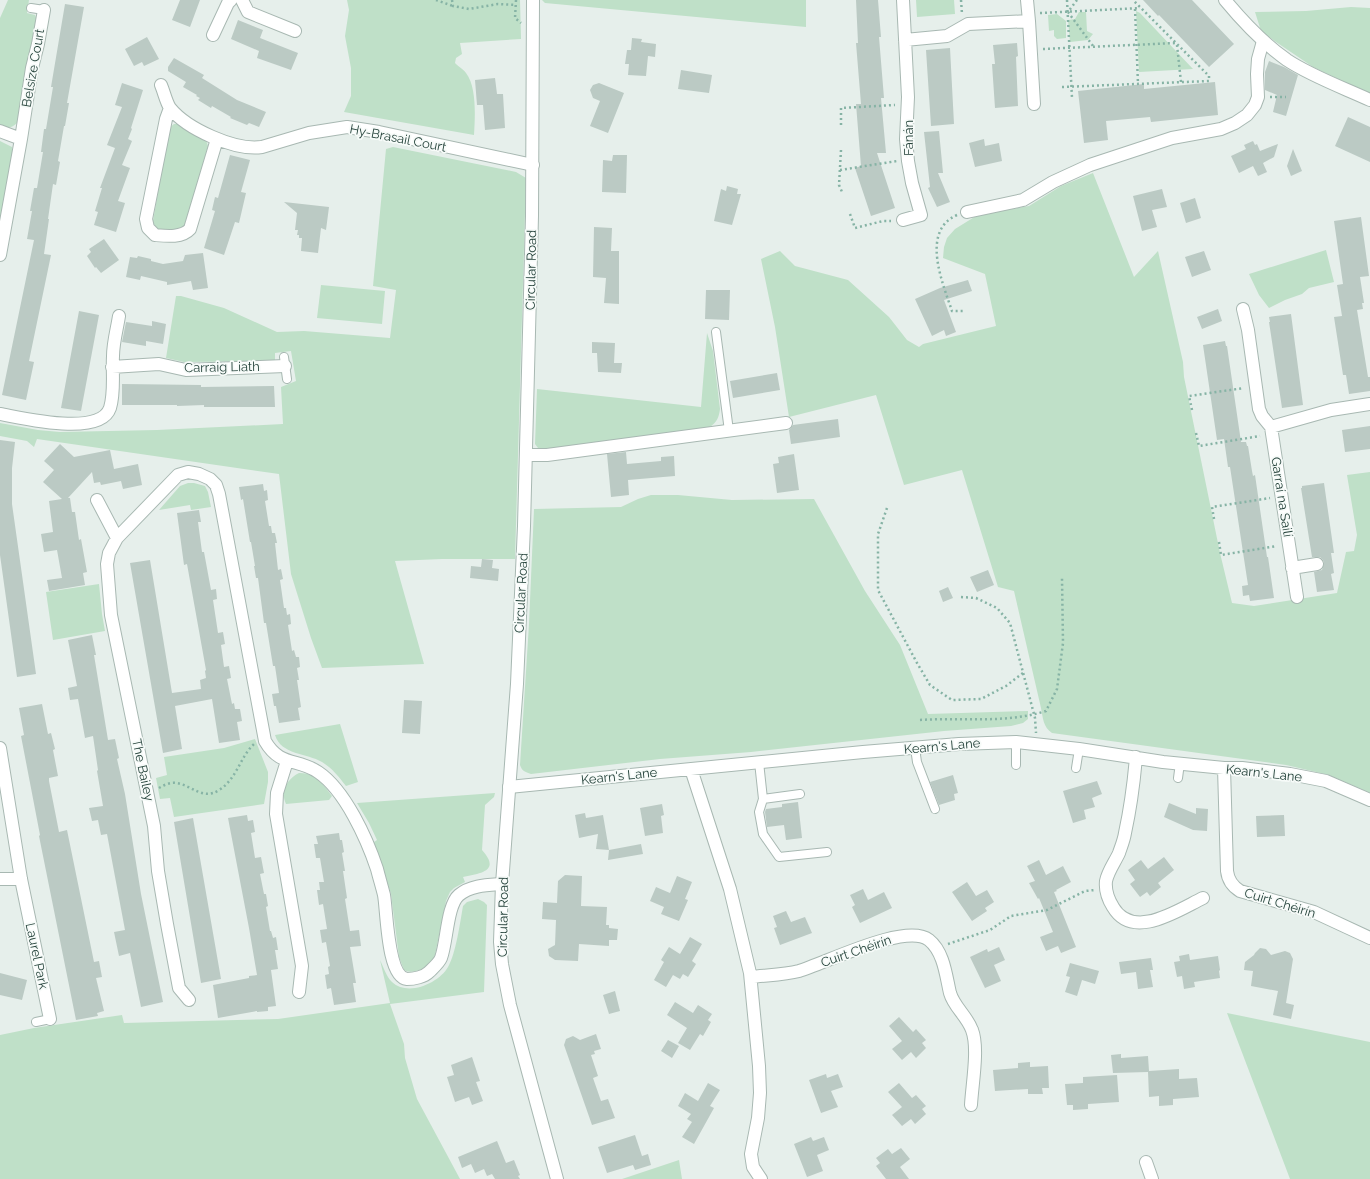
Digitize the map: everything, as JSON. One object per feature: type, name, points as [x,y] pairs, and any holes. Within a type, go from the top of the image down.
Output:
[{"type":"street","points":[[213,34],[228,3],[232,0]]},
{"type":"street","points":[[242,0],[248,12],[295,31]]},
{"type":"street","name":"Circular Road","points":[[533,0],[533,165],[526,455],[517,684],[502,884],[500,942],[505,984],[557,1179]]},
{"type":"street","name":"Fánán","points":[[903,0],[908,102],[906,139],[907,159],[921,215],[903,220]]},
{"type":"street","points":[[1028,0],[1034,104]]},
{"type":"street","points":[[1226,0],[1250,29],[1288,61],[1370,100]]},
{"type":"street","name":"Belsize Court","points":[[0,255],[32,68],[44,10]]},
{"type":"street","points":[[905,40],[947,36],[968,24],[1029,18]]},
{"type":"street","points":[[967,212],[1023,200],[1052,182],[1090,165],[1167,140],[1221,129],[1235,123],[1248,115],[1255,105],[1258,97],[1258,59],[1263,41]]},
{"type":"street","points":[[161,85],[170,108],[166,119],[146,220],[148,228],[155,235],[179,235],[186,233],[190,229],[217,139]]},
{"type":"street","name":"Hy-Brasail Court","points":[[170,108],[189,123],[217,139],[240,147],[255,148],[276,144],[309,133],[353,128],[533,165]]},
{"type":"street","points":[[0,131],[21,139]]},
{"type":"street","name":"Garraí na Sailí","points":[[1243,309],[1248,330],[1260,409],[1262,416],[1271,430],[1297,597]]},
{"type":"street","points":[[0,414],[72,424],[92,423],[101,419],[110,409],[112,401],[113,354],[119,316]]},
{"type":"street","name":"Carraig Liath","points":[[112,367],[159,364],[186,370],[284,362]]},
{"type":"street","points":[[1271,430],[1331,410],[1370,404]]},
{"type":"street","points":[[526,455],[547,455],[786,423]]},
{"type":"street","name":"The Bailey","points":[[189,1000],[179,988],[158,871],[154,826],[111,615],[107,564],[109,553],[117,538],[178,475],[188,472],[199,474],[210,479],[216,485],[222,508],[265,740],[277,756],[317,771],[326,778],[341,797],[360,828],[377,869],[384,895],[390,949],[393,964],[398,974],[405,979],[417,978],[427,974],[441,959],[454,900],[469,889],[502,884]]},
{"type":"street","points":[[97,500],[117,538]]},
{"type":"street","points":[[1292,568],[1317,564]]},
{"type":"street","name":"Kearn's Lane","points":[[509,788],[759,762],[915,748],[1016,742],[1037,743],[1180,763],[1290,774],[1326,781],[1370,800]]},
{"type":"street","name":"Laurel Park","points":[[0,748],[21,878],[50,1019]]},
{"type":"street","points":[[1136,757],[1125,832],[1119,852],[1106,881],[1106,888],[1110,902],[1126,920],[1140,923],[1158,920],[1203,898]]},
{"type":"street","points":[[287,761],[277,793],[276,814],[302,966],[299,992]]},
{"type":"street","name":"Cuirt Chéirín","points":[[1224,768],[1227,871],[1229,881],[1232,885],[1240,891],[1314,912],[1370,938]]},
{"type":"street","points":[[691,769],[730,889],[751,977],[760,1093],[758,1118],[751,1154],[753,1167],[760,1179]]},
{"type":"street","points":[[0,879],[21,878]]},
{"type":"street","name":"Cuirt Chéirín","points":[[751,977],[798,971],[818,965],[877,942],[907,935],[915,935],[926,938],[936,949],[944,969],[953,1001],[972,1030],[975,1051],[970,1105]]},
{"type":"street","points":[[1146,1162],[1152,1179]]},
{"type":"lane","name":"Belsize Court","points":[[31,8],[44,10]]},
{"type":"lane","points":[[716,332],[729,431]]},
{"type":"lane","points":[[284,362],[287,379]]},
{"type":"lane","points":[[1016,742],[1016,765]]},
{"type":"lane","points":[[915,748],[917,762],[935,809]]},
{"type":"lane","points":[[1076,768],[1079,749]]},
{"type":"lane","points":[[759,762],[764,798],[759,812],[763,834],[779,857],[827,852]]},
{"type":"lane","points":[[1178,778],[1180,763]]},
{"type":"lane","points":[[764,798],[800,794]]},
{"type":"lane","name":"Laurel Park","points":[[36,1022],[50,1019]]},
{"type":"path","points":[[436,0],[453,6],[469,9],[498,4],[516,5]]},
{"type":"path","points":[[452,0],[453,6]]},
{"type":"path","points":[[1067,0],[1072,98]]},
{"type":"path","points":[[1068,12],[1077,0]]},
{"type":"path","points":[[1062,87],[1209,81],[1209,76],[1133,0]]},
{"type":"path","points":[[1029,18],[1068,12],[1141,8]]},
{"type":"path","points":[[1135,9],[1138,84]]},
{"type":"path","points":[[1068,12],[1093,46]]},
{"type":"path","points":[[1030,49],[1177,44]]},
{"type":"path","points":[[1177,44],[1181,82]]},
{"type":"path","points":[[841,125],[841,108],[899,105],[908,102]]},
{"type":"path","points":[[841,150],[840,185],[842,192]]},
{"type":"path","points":[[840,170],[907,159]]},
{"type":"path","points":[[966,311],[952,311],[942,281],[936,246],[938,236],[945,224],[955,216],[967,212]]},
{"type":"path","points":[[850,214],[855,228],[883,221],[903,220]]},
{"type":"path","points":[[1192,410],[1189,396],[1256,386]]},
{"type":"path","points":[[1196,433],[1199,446],[1271,430]]},
{"type":"path","points":[[1214,519],[1212,507],[1281,497]]},
{"type":"path","points":[[887,508],[878,534],[878,590],[917,664],[930,685],[952,700],[981,699],[1006,686],[1023,673]]},
{"type":"path","points":[[1219,542],[1222,555],[1289,545]]},
{"type":"path","points":[[920,720],[1012,719],[1046,711],[1057,689],[1063,643],[1062,578]]},
{"type":"path","points":[[961,597],[976,598],[997,608],[1010,623],[1034,715],[1037,743]]},
{"type":"path","points":[[147,791],[154,790],[170,783],[177,783],[197,792],[207,794],[218,791],[228,783],[253,745],[265,740]]},
{"type":"path","points":[[936,949],[990,930],[1011,916],[1047,910],[1085,891],[1106,888]]},
{"type":"green space","points":[[8,0],[29,0],[27,13],[35,15],[37,20],[17,123],[11,127],[5,128],[0,126],[0,18]]},
{"type":"green space","points":[[347,0],[520,0],[521,39],[460,43],[462,54],[456,58],[455,63],[466,73],[472,86],[474,94],[474,135],[344,112],[351,96],[351,68],[345,36],[349,10]]},
{"type":"green space","points":[[542,0],[806,0],[806,27],[545,3]]},
{"type":"green space","points":[[916,0],[954,0],[955,14],[917,17]]},
{"type":"green space","points":[[1351,7],[1370,8],[1370,94],[1313,67],[1276,42],[1261,31],[1255,12],[1306,11]]},
{"type":"green space","points":[[1136,11],[1140,13],[1193,69],[1139,72]]},
{"type":"green space","points":[[1079,12],[1086,12],[1087,31],[1093,34],[1088,40],[1070,42],[1068,20],[1075,19]]},
{"type":"green space","points":[[1057,14],[1066,21],[1066,38],[1057,39],[1054,36],[1054,30],[1049,31],[1048,15]]},
{"type":"green space","points":[[174,124],[180,124],[206,140],[208,146],[186,224],[177,229],[164,231],[157,228],[153,221],[169,128]]},
{"type":"green space","points":[[0,141],[12,147],[12,159],[0,222]]},
{"type":"green space","points":[[393,147],[516,172],[526,178],[515,559],[442,559],[395,561],[424,664],[322,668],[291,574],[279,474],[37,439],[34,447],[27,441],[0,436],[0,423],[38,430],[60,432],[157,430],[283,424],[281,387],[296,381],[291,351],[275,353],[275,361],[184,362],[166,358],[176,296],[181,296],[224,308],[277,332],[304,331],[390,338],[396,290],[373,286],[386,149]]},
{"type":"green space","points":[[1093,173],[1134,277],[1158,251],[1183,362],[1184,377],[1220,553],[1232,603],[1254,606],[1337,593],[1346,552],[1354,551],[1357,535],[1347,475],[1370,472],[1370,793],[1329,775],[1286,765],[1052,733],[1045,725],[1043,719],[1014,591],[998,587],[962,470],[904,485],[876,395],[789,417],[775,327],[761,259],[780,251],[795,266],[848,280],[889,317],[907,340],[919,347],[923,344],[996,326],[985,274],[943,258],[947,238],[955,229],[976,216],[1029,206],[1061,186]]},
{"type":"green space","points":[[1326,250],[1334,282],[1309,288],[1302,294],[1269,308],[1259,295],[1249,274]]},
{"type":"green space","points":[[321,285],[385,291],[382,324],[317,318]]},
{"type":"green space","points":[[707,333],[713,351],[720,409],[717,419],[710,427],[543,450],[538,448],[535,444],[537,389],[701,407]]},
{"type":"green space","points":[[188,483],[205,486],[208,492],[211,507],[191,510],[190,505],[159,510],[180,486]]},
{"type":"green space","points":[[651,495],[678,495],[732,500],[814,499],[865,591],[900,645],[928,714],[1028,711],[1028,719],[1023,723],[1011,726],[944,731],[751,752],[660,759],[531,774],[525,772],[520,765],[529,624],[534,509],[621,507]]},
{"type":"green space","points":[[99,584],[105,631],[53,640],[46,592]]},
{"type":"green space","points":[[340,724],[358,782],[346,786],[326,764],[289,750],[278,742],[275,735]]},
{"type":"green space","points":[[255,739],[268,772],[268,782],[264,804],[174,817],[170,798],[160,799],[156,778],[167,775],[164,757],[224,748]]},
{"type":"green space","points":[[299,773],[304,773],[318,780],[332,796],[329,800],[286,804],[284,799],[284,790],[288,782]]},
{"type":"green space","points":[[495,793],[494,797],[485,805],[482,850],[490,863],[489,867],[482,872],[463,877],[465,882],[450,892],[446,901],[433,961],[419,970],[411,972],[404,970],[399,957],[391,894],[374,842],[377,840],[357,803]]},
{"type":"green space","points":[[478,899],[487,905],[484,992],[390,1004],[404,1044],[405,1058],[417,1099],[460,1179],[0,1179],[0,1035],[34,1028],[122,1015],[124,1023],[278,1019],[390,1003],[380,960],[390,980],[399,986],[414,988],[431,983],[444,973],[451,961],[463,906],[467,902]]},
{"type":"green space","points":[[1227,1013],[1370,1042],[1370,1179],[1290,1179]]},
{"type":"green space","points":[[679,1160],[682,1179],[622,1179]]},
{"type":"building","points":[[180,0],[200,0],[190,27],[172,20]]},
{"type":"building","points":[[856,0],[878,0],[881,37],[879,37],[884,98],[881,98],[886,153],[877,153],[895,208],[871,216],[855,168],[861,166],[856,104],[861,104],[856,43],[858,43]]},
{"type":"building","points":[[1143,0],[1192,0],[1234,44],[1209,67]]},
{"type":"building","points":[[65,4],[84,7],[67,103],[69,103],[58,161],[60,162],[56,185],[53,184],[44,254],[51,255],[29,361],[34,362],[26,400],[2,395],[34,240],[27,239],[32,211],[30,211],[34,188],[37,188],[43,152],[41,152],[44,129],[46,129],[53,87],[51,87]]},
{"type":"building","points":[[238,20],[263,30],[260,38],[298,53],[291,70],[257,58],[259,51],[231,39]]},
{"type":"building","points":[[147,37],[159,59],[144,66],[142,62],[134,66],[125,49]]},
{"type":"building","points":[[632,38],[642,39],[641,42],[656,44],[655,57],[648,56],[646,76],[628,75],[629,64],[625,64],[627,50],[631,50]]},
{"type":"building","points":[[1017,43],[1018,56],[1016,57],[1018,106],[995,108],[992,64],[995,64],[993,45]]},
{"type":"building","points":[[950,48],[954,124],[931,126],[926,50]]},
{"type":"building","points":[[174,58],[204,75],[202,78],[237,100],[266,112],[259,127],[249,123],[247,125],[230,118],[231,117],[212,106],[211,108],[198,100],[200,98],[196,96],[197,95],[183,87],[186,82],[168,71],[168,67]]},
{"type":"building","points":[[1269,61],[1298,75],[1286,116],[1273,112],[1277,95],[1265,90],[1265,72]]},
{"type":"building","points":[[681,70],[712,75],[709,93],[678,89]]},
{"type":"building","points":[[495,78],[497,94],[503,94],[505,128],[485,130],[483,105],[477,105],[475,80]]},
{"type":"building","points":[[1215,82],[1218,115],[1151,122],[1150,117],[1106,121],[1108,140],[1084,143],[1078,91],[1144,84],[1144,89]]},
{"type":"building","points":[[122,83],[143,90],[128,139],[132,141],[122,165],[130,168],[118,201],[125,203],[116,232],[94,225],[98,212],[95,211],[102,188],[100,188],[115,148],[107,145],[122,107],[115,105]]},
{"type":"building","points":[[599,83],[624,93],[608,133],[590,126],[600,101],[593,98],[590,90],[593,85]]},
{"type":"building","points":[[1348,117],[1370,127],[1370,162],[1335,146]]},
{"type":"building","points":[[939,131],[943,173],[938,173],[950,202],[937,207],[928,188],[930,187],[924,132]]},
{"type":"building","points":[[984,139],[985,146],[999,143],[1002,161],[975,167],[969,143]]},
{"type":"building","points":[[1253,141],[1255,145],[1257,144],[1260,151],[1278,144],[1274,157],[1263,163],[1267,172],[1258,176],[1253,166],[1239,173],[1231,156],[1246,149],[1244,145]]},
{"type":"building","points":[[1293,149],[1302,171],[1291,176],[1287,166]]},
{"type":"building","points":[[230,155],[250,160],[241,192],[246,193],[239,223],[235,222],[224,255],[204,248],[215,211],[212,210],[215,197],[218,198]]},
{"type":"building","points":[[613,155],[627,155],[626,193],[602,192],[603,160],[612,161]]},
{"type":"building","points":[[727,186],[738,189],[737,194],[741,194],[732,225],[714,221],[721,189],[726,191]]},
{"type":"building","points":[[1162,189],[1167,207],[1152,210],[1157,227],[1142,231],[1133,196]]},
{"type":"building","points":[[1195,198],[1201,218],[1186,223],[1180,203]]},
{"type":"building","points":[[284,202],[329,207],[326,230],[321,228],[318,253],[301,251],[302,238],[299,238],[299,235],[297,235],[298,230],[295,230],[297,213]]},
{"type":"building","points":[[1361,217],[1369,276],[1360,277],[1364,303],[1362,303],[1363,309],[1357,310],[1368,377],[1370,377],[1370,391],[1349,394],[1346,375],[1343,375],[1334,317],[1342,316],[1337,285],[1343,284],[1334,221]]},
{"type":"building","points":[[594,227],[612,228],[611,251],[619,251],[619,304],[604,303],[606,278],[593,277]]},
{"type":"building","points":[[104,239],[119,260],[101,273],[96,267],[95,268],[87,256],[91,252],[89,249]]},
{"type":"building","points":[[1204,251],[1211,270],[1192,277],[1185,257]]},
{"type":"building","points":[[203,253],[208,288],[193,290],[191,281],[167,285],[167,282],[141,276],[140,280],[126,277],[130,257],[137,258],[138,256],[163,264],[183,261],[185,255]]},
{"type":"building","points":[[968,280],[972,291],[944,300],[956,332],[946,336],[944,330],[932,336],[915,299],[940,288]]},
{"type":"building","points":[[706,290],[730,290],[729,320],[705,319]]},
{"type":"building","points":[[1218,309],[1222,321],[1202,329],[1197,317]]},
{"type":"building","points":[[79,311],[99,315],[81,411],[61,408]]},
{"type":"building","points":[[1291,314],[1303,405],[1282,408],[1269,317]]},
{"type":"building","points":[[152,321],[166,324],[163,344],[146,341],[146,346],[122,342],[126,322],[152,326]]},
{"type":"building","points":[[1225,341],[1241,442],[1246,442],[1248,446],[1253,476],[1255,475],[1274,598],[1250,601],[1249,595],[1243,596],[1242,586],[1248,585],[1230,467],[1228,467],[1224,439],[1217,440],[1203,345]]},
{"type":"building","points":[[592,342],[615,343],[614,363],[622,363],[621,373],[598,372],[597,353],[592,353]]},
{"type":"building","points":[[777,373],[780,390],[733,398],[730,381]]},
{"type":"building","points":[[122,384],[201,385],[201,387],[274,386],[275,407],[122,405]]},
{"type":"building","points":[[838,419],[840,437],[791,444],[789,430],[793,425]]},
{"type":"building","points":[[1370,426],[1370,449],[1345,452],[1342,430]]},
{"type":"building","points":[[0,440],[15,442],[12,468],[12,504],[36,674],[17,677],[0,555]]},
{"type":"building","points":[[60,444],[74,457],[110,450],[114,469],[138,464],[142,485],[123,489],[121,481],[101,485],[100,482],[94,483],[92,472],[68,498],[70,498],[72,512],[75,512],[79,540],[81,539],[87,572],[83,573],[85,585],[49,591],[47,580],[62,578],[57,550],[44,552],[41,534],[53,532],[49,501],[62,499],[43,482],[54,470],[44,461]]},
{"type":"building","points":[[626,452],[627,464],[661,461],[661,457],[674,456],[675,476],[628,480],[629,495],[611,497],[607,454]]},
{"type":"building","points":[[794,454],[799,490],[777,493],[773,464],[779,463],[778,457]]},
{"type":"building","points":[[1324,483],[1334,553],[1331,553],[1334,573],[1331,574],[1334,590],[1317,592],[1314,572],[1322,570],[1324,563],[1320,557],[1312,557],[1301,488],[1302,486]]},
{"type":"building","points":[[263,484],[264,491],[267,490],[268,500],[265,501],[269,526],[271,526],[272,533],[275,533],[277,543],[275,543],[278,570],[281,569],[283,579],[280,580],[284,608],[286,608],[287,615],[290,614],[291,624],[288,625],[292,651],[294,650],[296,657],[299,657],[300,667],[297,668],[299,680],[297,680],[301,707],[298,708],[300,720],[279,723],[272,694],[279,693],[275,666],[273,666],[266,623],[264,623],[258,578],[256,578],[243,499],[241,500],[239,487]]},
{"type":"building","points":[[199,510],[201,522],[198,522],[202,552],[204,552],[211,590],[216,589],[217,599],[213,600],[218,633],[223,632],[225,644],[221,645],[224,667],[229,666],[231,678],[227,679],[232,704],[234,703],[235,709],[240,709],[242,721],[237,722],[240,740],[219,743],[212,699],[175,706],[182,749],[163,753],[130,563],[150,560],[172,693],[201,689],[200,680],[206,678],[206,670],[187,564],[184,565],[177,513]]},
{"type":"building","points":[[482,559],[493,560],[492,568],[499,569],[498,581],[470,578],[471,566],[481,567]]},
{"type":"building","points":[[988,570],[994,585],[977,592],[970,577]]},
{"type":"building","points":[[948,587],[953,598],[943,602],[939,591]]},
{"type":"building","points":[[92,635],[108,740],[115,739],[119,758],[117,759],[125,794],[141,894],[163,1002],[141,1007],[130,953],[119,956],[114,932],[125,930],[107,834],[101,835],[98,820],[92,821],[89,808],[103,806],[93,736],[85,738],[78,699],[70,700],[68,688],[77,686],[68,640]]},
{"type":"building","points":[[404,700],[422,701],[420,734],[402,733]]},
{"type":"building","points":[[42,704],[48,734],[51,733],[55,749],[53,750],[58,776],[49,778],[49,781],[59,832],[67,830],[94,962],[99,961],[102,977],[96,978],[104,1011],[97,1013],[98,1016],[76,1020],[39,836],[21,736],[24,735],[19,708]]},
{"type":"building","points":[[953,775],[958,793],[954,794],[955,800],[939,805],[930,782]]},
{"type":"building","points":[[1097,781],[1102,794],[1092,798],[1095,807],[1084,810],[1086,819],[1073,823],[1063,791]]},
{"type":"building","points":[[798,802],[802,838],[786,840],[784,825],[767,827],[765,812],[766,809],[782,807],[782,804]]},
{"type":"building","points":[[1169,803],[1196,814],[1196,808],[1208,809],[1207,831],[1193,830],[1164,817]]},
{"type":"building","points":[[662,804],[664,815],[661,816],[663,833],[645,836],[640,808]]},
{"type":"building","points":[[585,813],[586,818],[603,815],[609,850],[596,849],[598,834],[579,838],[575,815]]},
{"type":"building","points":[[247,815],[248,821],[253,820],[255,832],[251,833],[255,858],[261,857],[264,873],[260,874],[264,894],[266,894],[268,906],[266,907],[270,931],[273,938],[276,937],[278,950],[275,950],[278,969],[271,970],[276,1006],[268,1007],[268,1011],[257,1011],[218,1018],[213,985],[257,975],[228,818]]},
{"type":"building","points":[[1284,815],[1285,836],[1257,837],[1256,816]]},
{"type":"building","points":[[193,818],[221,979],[201,983],[174,822]]},
{"type":"building","points":[[339,833],[344,852],[342,853],[345,871],[343,871],[347,898],[345,899],[350,931],[359,930],[361,946],[350,947],[356,983],[353,983],[356,1002],[334,1005],[331,988],[327,989],[325,975],[329,974],[328,967],[330,966],[326,942],[322,943],[320,930],[327,929],[323,904],[319,905],[317,890],[320,890],[319,882],[324,882],[320,858],[316,858],[314,844],[318,844],[316,836]]},
{"type":"building","points":[[641,844],[643,854],[608,860],[609,850]]},
{"type":"building","points":[[1164,857],[1174,870],[1158,883],[1161,887],[1150,896],[1147,892],[1140,897],[1130,884],[1135,880],[1128,870],[1141,860],[1148,869]]},
{"type":"building","points":[[1039,860],[1046,875],[1063,866],[1071,882],[1054,892],[1076,947],[1061,953],[1058,946],[1046,951],[1040,937],[1053,932],[1039,898],[1038,899],[1029,883],[1035,881],[1027,866]]},
{"type":"building","points":[[565,875],[582,876],[581,906],[607,907],[606,925],[609,925],[609,928],[618,929],[617,940],[609,940],[609,946],[579,944],[578,961],[555,960],[549,956],[548,949],[555,945],[556,920],[542,919],[543,902],[557,903],[558,881]]},
{"type":"building","points":[[677,876],[692,882],[685,899],[688,900],[679,921],[661,914],[664,907],[650,901],[656,887],[670,893]]},
{"type":"building","points":[[967,882],[976,896],[987,890],[994,902],[985,908],[987,911],[972,921],[952,892]]},
{"type":"building","points":[[863,889],[868,900],[884,892],[892,908],[860,923],[852,907],[855,905],[850,895]]},
{"type":"building","points":[[786,911],[791,922],[805,917],[812,933],[780,945],[774,928],[777,927],[773,916]]},
{"type":"building","points":[[690,937],[702,944],[692,961],[696,964],[688,977],[683,974],[680,979],[673,975],[666,987],[654,980],[664,962],[661,960],[669,947],[680,954]]},
{"type":"building","points":[[999,947],[1005,960],[994,965],[1001,981],[985,988],[970,957],[987,949],[988,952]]},
{"type":"building","points":[[1260,948],[1266,949],[1271,955],[1285,951],[1290,953],[1293,959],[1286,1003],[1294,1005],[1291,1019],[1273,1015],[1278,991],[1251,986],[1253,971],[1244,970],[1245,962]]},
{"type":"building","points":[[1189,954],[1190,960],[1218,956],[1220,978],[1194,982],[1195,987],[1184,989],[1182,976],[1177,977],[1174,962],[1180,961],[1179,956]]},
{"type":"building","points":[[1151,958],[1153,970],[1150,970],[1153,987],[1138,989],[1136,972],[1121,974],[1119,962]]},
{"type":"building","points":[[1070,963],[1099,971],[1095,984],[1082,980],[1077,996],[1065,992],[1070,977],[1066,976]]},
{"type":"building","points":[[0,973],[27,980],[22,1000],[0,995]]},
{"type":"building","points":[[615,991],[620,1011],[609,1014],[603,995]]},
{"type":"building","points":[[675,1002],[693,1013],[698,1005],[712,1014],[708,1020],[711,1022],[703,1036],[700,1034],[690,1050],[678,1043],[687,1028],[667,1015]]},
{"type":"building","points":[[899,1017],[913,1032],[916,1029],[926,1040],[922,1043],[926,1048],[916,1058],[911,1052],[902,1060],[892,1049],[902,1041],[889,1026]]},
{"type":"building","points":[[596,1034],[601,1049],[594,1051],[595,1054],[591,1055],[598,1076],[593,1078],[601,1101],[608,1099],[615,1118],[592,1125],[564,1045],[566,1039],[573,1036],[580,1040]]},
{"type":"building","points":[[668,1040],[679,1046],[672,1058],[661,1051]]},
{"type":"building","points":[[1121,1054],[1121,1058],[1148,1056],[1149,1071],[1179,1069],[1179,1079],[1197,1078],[1199,1097],[1173,1099],[1173,1105],[1159,1106],[1159,1096],[1149,1097],[1148,1072],[1113,1073],[1111,1055]]},
{"type":"building","points":[[472,1057],[480,1081],[476,1082],[483,1101],[472,1105],[469,1097],[455,1102],[447,1077],[454,1075],[451,1065]]},
{"type":"building","points":[[1030,1062],[1030,1067],[1048,1066],[1049,1088],[1042,1088],[1043,1094],[1028,1094],[1028,1089],[995,1091],[993,1070],[1018,1068],[1018,1063]]},
{"type":"building","points":[[826,1074],[827,1078],[838,1074],[843,1087],[831,1091],[838,1107],[821,1113],[809,1080]]},
{"type":"building","points":[[1117,1075],[1119,1102],[1088,1104],[1088,1109],[1073,1110],[1073,1105],[1067,1105],[1065,1084],[1083,1083],[1083,1077]]},
{"type":"building","points":[[708,1083],[720,1090],[710,1106],[714,1108],[694,1144],[682,1137],[692,1122],[687,1119],[691,1114],[678,1106],[685,1093],[698,1101]]},
{"type":"building","points":[[899,1083],[912,1098],[916,1095],[926,1106],[922,1109],[926,1114],[915,1124],[911,1119],[902,1126],[892,1115],[902,1107],[888,1092]]},
{"type":"building","points":[[635,1135],[642,1156],[648,1154],[651,1165],[635,1170],[633,1165],[607,1173],[598,1147]]},
{"type":"building","points":[[811,1137],[813,1141],[824,1137],[829,1150],[817,1155],[823,1171],[807,1177],[794,1144]]},
{"type":"building","points":[[497,1141],[506,1163],[514,1160],[520,1175],[518,1176],[520,1179],[495,1179],[492,1174],[487,1176],[484,1169],[475,1173],[471,1164],[462,1168],[458,1157]]},
{"type":"building","points":[[901,1148],[910,1159],[900,1167],[909,1179],[886,1179],[876,1166],[880,1163],[876,1158],[888,1149],[892,1154]]}]
